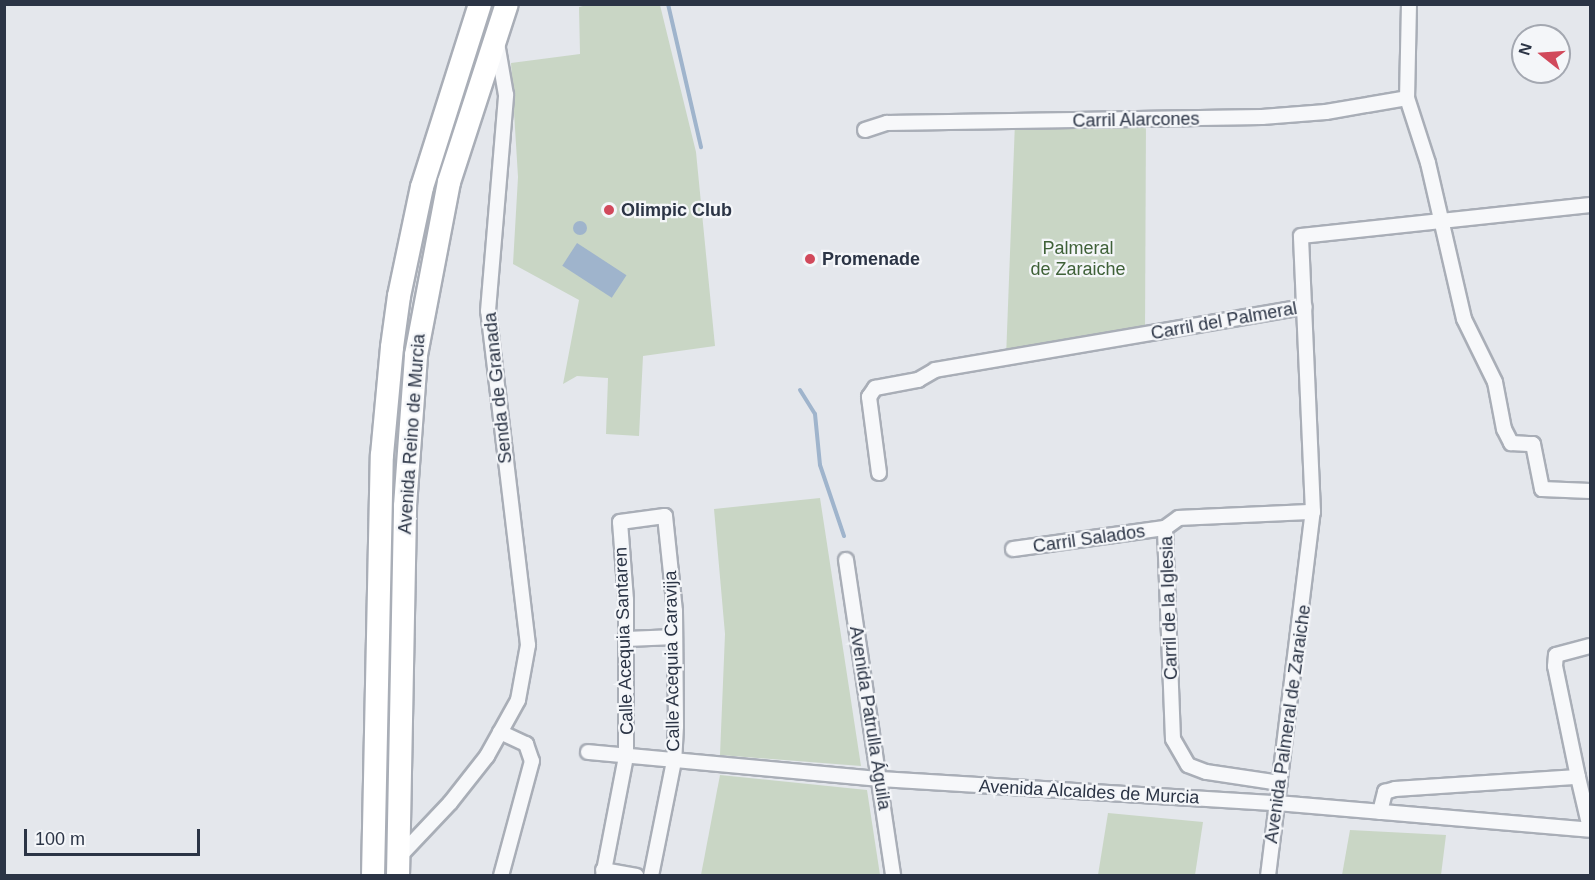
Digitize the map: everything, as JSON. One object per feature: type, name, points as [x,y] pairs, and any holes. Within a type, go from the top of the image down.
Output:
[{"type":"main road","name":"Avenida Reino de Murcia","points":[[373,876],[382,465],[392,347],[399,296],[422,187],[480,4]]},
{"type":"main road","name":"Avenida Reino de Murcia","points":[[398,867],[405,506],[416,354],[449,182],[507,4]]},
{"type":"street","points":[[1409,4],[1407,98],[1428,163],[1464,319],[1495,382],[1504,429],[1511,443],[1533,444],[1542,489],[1590,491]]},
{"type":"street","name":"Senda de Granada","points":[[398,867],[487,756],[518,700],[528,645],[488,311],[506,95],[495,38]]},
{"type":"street","name":"Carril Alarcones","points":[[865,130],[887,123],[1262,117],[1326,112],[1407,98]]},
{"type":"street","name":"Carril del Palmeral","points":[[879,473],[869,397],[875,388],[918,380],[935,370],[1305,307],[1301,236],[1440,219],[1590,205]]},
{"type":"street","points":[[1305,307],[1313,512]]},
{"type":"street","name":"Carril de la Iglesia","points":[[1280,783],[1236,778],[1188,765],[1173,739],[1165,528],[1179,518],[1313,512]]},
{"type":"street","name":"Avenida Palmeral de Zaraiche","points":[[1268,876],[1308,573],[1313,512]]},
{"type":"street","name":"Calle Acequia Caravija","points":[[651,876],[674,761],[675,637],[665,516]]},
{"type":"street","name":"Calle Acequia Santaren","points":[[603,873],[626,756],[627,639],[620,522],[665,516]]},
{"type":"street","name":"Carril Salados","points":[[1013,549],[1165,528]]},
{"type":"street","name":"Avenida Patrulla Águila","points":[[846,560],[893,876]]},
{"type":"street","points":[[627,639],[675,637]]},
{"type":"street","points":[[1590,646],[1556,656],[1555,666],[1590,829]]},
{"type":"street","points":[[500,732],[526,744],[532,761],[501,876]]},
{"type":"street","name":"Avenida Alcaldes de Murcia","points":[[588,752],[879,779],[1277,803],[1590,829]]},
{"type":"street","points":[[1380,812],[1385,792],[1395,789],[1578,777]]},
{"type":"street","points":[[603,873],[636,876]]},
{"type":"green space","name":"Olimpic Club","points":[[591,4],[660,5],[696,152],[715,346],[643,356],[639,436],[606,434],[608,378],[577,376],[563,384],[579,300],[513,264],[518,177],[511,63],[580,54],[579,7]]},
{"type":"green space","name":"Palmeral de Zaraiche","points":[[1146,120],[1145,334],[1006,358],[1015,122]]},
{"type":"green space","points":[[820,498],[861,766],[720,755],[725,634],[714,509]]},
{"type":"green space","points":[[720,775],[867,790],[880,875],[701,875]]},
{"type":"green space","points":[[1108,813],[1203,822],[1195,875],[1098,875]]},
{"type":"green space","points":[[1350,830],[1446,835],[1441,875],[1342,875]]},
{"type":"water","points":[[580,221],[585,223],[587,228],[585,233],[580,235],[575,233],[573,228],[575,223]]},
{"type":"water","points":[[577,243],[626,275],[612,298],[562,266]]},
{"type":"waterway","points":[[668,4],[701,147]]},
{"type":"waterway","points":[[800,390],[815,414],[820,465],[844,536]]},
{"type":"place","name":"Olimpic Club","points":[[609,210]]},
{"type":"place","name":"Promenade","points":[[810,259]]}]
